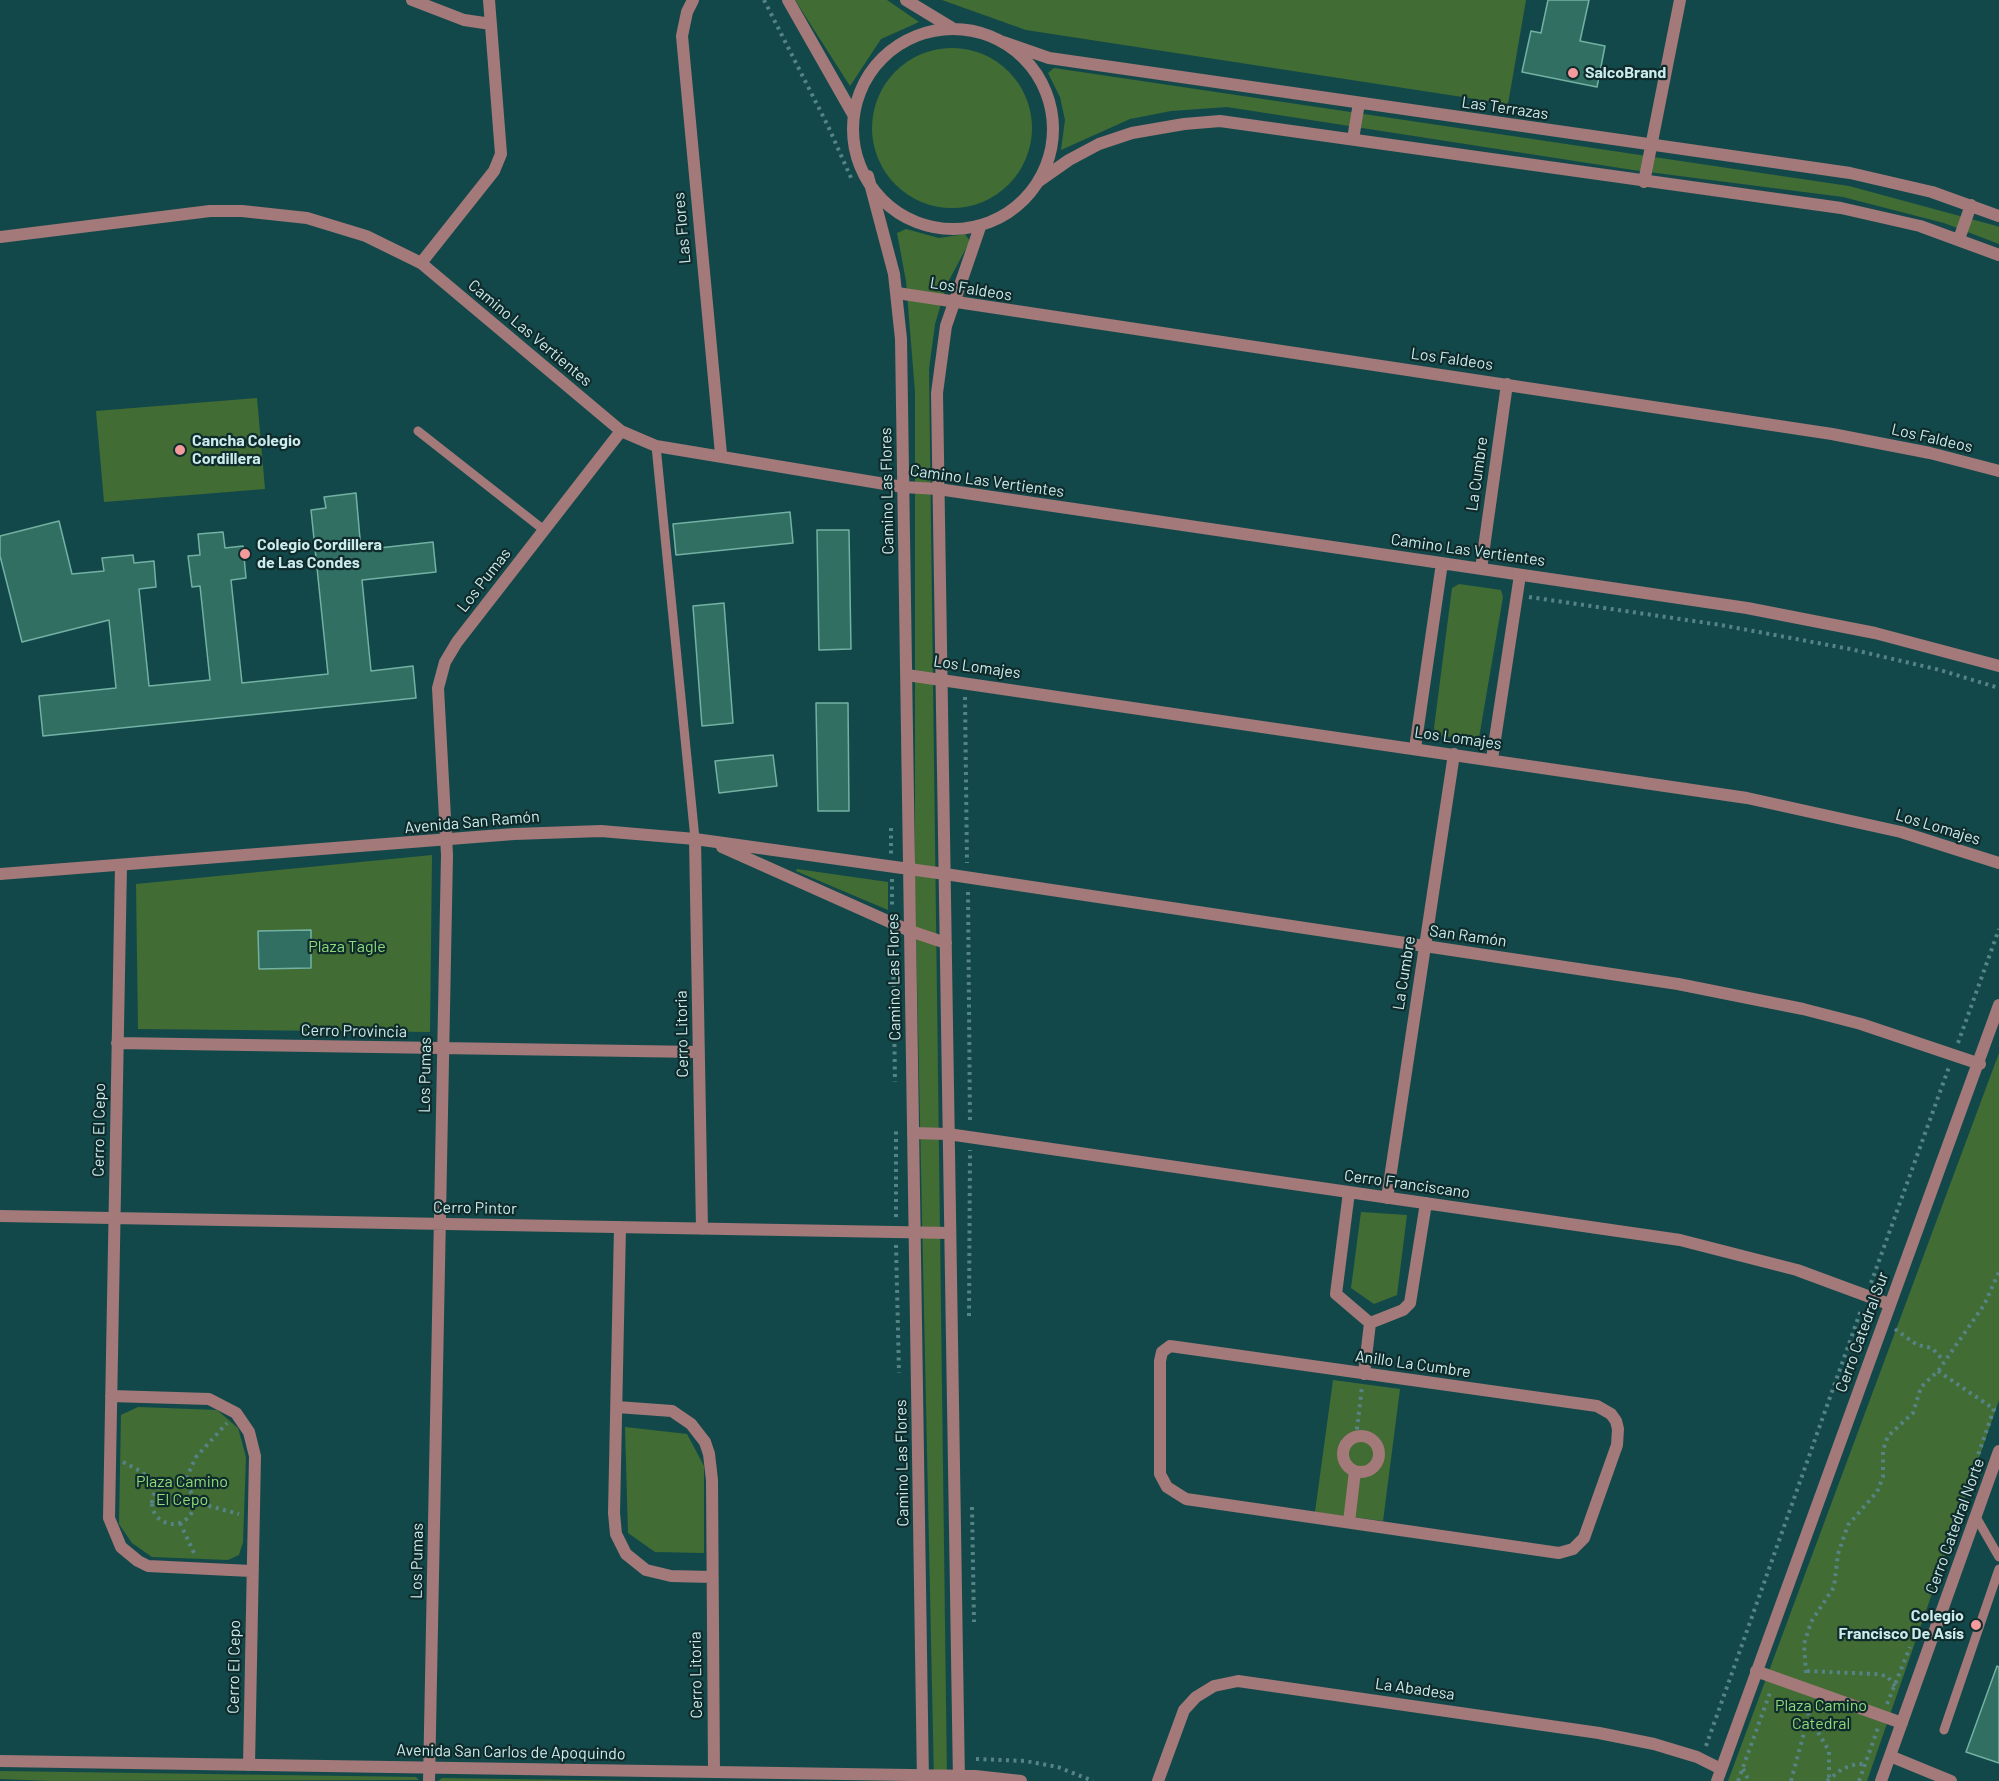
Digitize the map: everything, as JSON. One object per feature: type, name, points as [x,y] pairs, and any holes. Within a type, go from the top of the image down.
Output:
[{"type":"street","points":[[412,0],[464,20],[491,24]]},
{"type":"street","points":[[421,263],[498,163],[501,137],[489,0]]},
{"type":"street","name":"Las Flores","points":[[693,0],[687,12],[682,36],[720,454]]},
{"type":"street","points":[[788,0],[854,116]]},
{"type":"street","points":[[906,0],[953,29]]},
{"type":"street","points":[[1644,182],[1680,0]]},
{"type":"street","points":[[1040,181],[1052,148],[1053,125],[1050,102],[1037,74],[1016,51],[1003,42],[974,31],[953,29],[914,35],[891,48],[865,78],[854,116],[856,147],[868,176],[890,207],[915,222],[942,230],[980,227],[1001,218],[1020,205],[1040,181],[1069,160],[1099,144],[1132,134],[1184,124],[1220,121],[1841,208],[1891,218],[1959,239],[1999,255]]},
{"type":"street","name":"Las Terrazas","points":[[1003,42],[1049,58],[1850,173],[1891,181],[1971,205],[1999,216]]},
{"type":"street","points":[[1353,139],[1359,103]]},
{"type":"street","name":"Camino Las Flores","points":[[868,176],[897,293],[901,339],[923,1778]]},
{"type":"street","points":[[1959,239],[1971,205]]},
{"type":"street","name":"Camino Las Vertientes","points":[[0,237],[210,211],[242,211],[307,218],[375,240],[421,263],[621,431],[656,446],[699,454],[720,454],[903,487],[938,489],[1809,619],[1875,633],[1999,666]]},
{"type":"street","points":[[959,1778],[940,678],[938,372],[953,303],[980,227]]},
{"type":"street","name":"Los Faldeos","points":[[897,293],[1832,434],[1930,453],[1999,471]]},
{"type":"street","name":"La Cumbre","points":[[1481,569],[1507,384]]},
{"type":"street","name":"Los Pumas","points":[[429,1781],[447,842],[437,704],[441,672],[457,642],[621,431]]},
{"type":"street","points":[[1414,748],[1442,563]]},
{"type":"street","points":[[1492,759],[1520,575]]},
{"type":"street","name":"Los Lomajes","points":[[907,675],[965,681],[1492,759],[1800,808],[1901,832],[1999,863]]},
{"type":"street","name":"La Cumbre","points":[[1387,1198],[1454,754]]},
{"type":"street","name":"Avenida San Ramón","points":[[0,874],[447,842],[514,834],[601,831],[695,839],[945,874]]},
{"type":"street","name":"Cerro Litoria","points":[[695,839],[702,1229]]},
{"type":"street","points":[[710,841],[910,931],[946,943]]},
{"type":"street","name":"Cerro El Cepo","points":[[121,865],[109,1518],[121,1547],[128,1555],[148,1566],[251,1571]]},
{"type":"street","name":"San Ramón","points":[[945,874],[1678,984],[1747,997],[1860,1024],[1980,1064]]},
{"type":"street","name":"Cerro Catedral Sur","points":[[1719,1775],[1889,1304],[1980,1064],[1999,1005]]},
{"type":"street","name":"Cerro Provincia","points":[[117,1043],[699,1052]]},
{"type":"street","name":"Cerro Franciscano","points":[[913,1133],[970,1137],[1680,1240],[1797,1270],[1889,1304]]},
{"type":"street","points":[[1349,1192],[1336,1294],[1370,1323]]},
{"type":"street","points":[[1370,1323],[1403,1310],[1410,1303],[1426,1203]]},
{"type":"street","name":"Cerro Pintor","points":[[0,1216],[950,1233]]},
{"type":"street","points":[[620,1227],[614,1524],[620,1545],[635,1563],[652,1572],[671,1576],[712,1577]]},
{"type":"street","points":[[1364,1374],[1370,1323]]},
{"type":"street","name":"Anillo La Cumbre","points":[[1170,1346],[1364,1374],[1597,1406],[1611,1414],[1616,1421],[1619,1437],[1584,1538],[1579,1545],[1566,1552],[1552,1553],[1186,1499],[1172,1493],[1160,1474],[1160,1357],[1170,1346]]},
{"type":"street","points":[[111,1396],[199,1398],[219,1403],[236,1413]]},
{"type":"street","name":"Cerro Litoria","points":[[617,1407],[672,1411],[691,1424],[705,1442],[712,1467],[714,1772]]},
{"type":"street","name":"Cerro El Cepo","points":[[236,1413],[249,1432],[253,1444],[249,1765]]},
{"type":"street","points":[[1356,1437],[1372,1440],[1378,1454],[1369,1470],[1355,1471],[1346,1463],[1343,1451],[1348,1441],[1356,1437]]},
{"type":"street","name":"Cerro Catedral Norte","points":[[1881,1781],[1999,1451]]},
{"type":"street","points":[[1349,1522],[1355,1471]]},
{"type":"street","points":[[1756,1671],[1902,1723]]},
{"type":"street","name":"La Abadesa","points":[[1158,1781],[1184,1710],[1196,1697],[1214,1686],[1238,1681],[1599,1733],[1654,1744],[1701,1760],[1719,1775]]},
{"type":"street","points":[[1890,1756],[1951,1781]]},
{"type":"street","name":"Avenida San Carlos de Apoquindo","points":[[0,1761],[714,1772],[1021,1781]]},
{"type":"lane","points":[[418,431],[544,530]]},
{"type":"lane","points":[[656,446],[695,839]]},
{"type":"lane","points":[[1976,1517],[1999,1557]]},
{"type":"lane","points":[[1944,1731],[1999,1569]]},
{"type":"path","points":[[1517,595],[1710,623],[1850,649],[1940,670],[1999,688]]},
{"type":"path","points":[[965,681],[970,1137],[969,1324]]},
{"type":"path","points":[[1701,1760],[1866,1294],[1999,929]]},
{"type":"path","points":[[1791,1781],[1809,1717],[1804,1644],[1811,1622],[1834,1587],[1839,1554],[1848,1525],[1877,1492],[1883,1478],[1883,1450],[1888,1436],[1914,1413],[1921,1387],[1938,1371],[1984,1305],[1999,1272]]},
{"type":"path","points":[[1883,1321],[1917,1345],[1932,1348],[1944,1361]]},
{"type":"path","points":[[1938,1371],[1994,1409],[1943,1555]]},
{"type":"path","points":[[1356,1437],[1364,1374]]},
{"type":"path","points":[[183,1485],[196,1457],[236,1413]]},
{"type":"path","points":[[110,1455],[142,1472],[159,1488]]},
{"type":"path","points":[[194,1502],[191,1515],[180,1523],[167,1524],[156,1516],[152,1502],[159,1488],[170,1483],[183,1485],[194,1502],[253,1518]]},
{"type":"path","points":[[972,1503],[974,1631]]},
{"type":"path","points":[[180,1523],[201,1569]]},
{"type":"path","points":[[1806,1671],[1887,1676],[1895,1686]]},
{"type":"path","points":[[1738,1781],[1775,1678]]},
{"type":"path","points":[[1809,1717],[1829,1751],[1828,1780]]},
{"type":"path","points":[[975,1747],[975,1759],[1047,1765],[1093,1781]]},
{"type":"path","points":[[1828,1780],[1842,1769],[1856,1764],[1865,1764]]},
{"type":"path","points":[[1743,1769],[1749,1781]]},
{"type":"green space","points":[[795,0],[887,0],[919,22],[881,39],[850,86]]},
{"type":"green space","points":[[942,0],[1526,0],[1508,104],[1026,30]]},
{"type":"green space","points":[[952,48],[968,49],[983,54],[997,61],[1009,71],[1019,83],[1026,97],[1031,112],[1031,144],[1026,159],[1019,173],[1009,185],[997,195],[983,202],[968,207],[952,208],[936,207],[921,202],[907,195],[895,185],[885,173],[878,159],[873,144],[872,128],[873,112],[878,97],[885,83],[895,71],[907,61],[921,54],[936,49]]},
{"type":"green space","points":[[1054,68],[1849,186],[1999,227],[1999,244],[1944,223],[1843,197],[1633,170],[1227,107],[1171,111],[1130,119],[1061,150],[1065,120],[1060,97],[1048,73]]},
{"type":"green space","points":[[906,229],[939,238],[965,234],[970,241],[947,284],[935,324],[929,369],[947,1781],[934,1781],[915,886],[915,392],[906,281],[897,233]]},
{"type":"green space","name":"Cancha Colegio Cordillera","points":[[257,398],[265,489],[104,502],[96,411]]},
{"type":"green space","points":[[1459,584],[1501,590],[1503,597],[1479,738],[1476,741],[1437,735],[1434,728],[1452,588]]},
{"type":"green space","name":"Plaza Tagle","points":[[432,855],[430,1032],[138,1029],[136,884]]},
{"type":"green space","points":[[797,869],[888,882],[888,910],[796,871]]},
{"type":"green space","name":"Plaza Camino Catedral","points":[[1999,1053],[1999,1400],[1867,1781],[1728,1781]]},
{"type":"green space","points":[[1361,1212],[1407,1215],[1397,1295],[1374,1304],[1351,1288]]},
{"type":"green space","points":[[1333,1380],[1400,1389],[1383,1521],[1315,1512]]},
{"type":"green space","name":"Plaza Camino El Cepo","points":[[138,1407],[217,1410],[238,1428],[246,1457],[243,1542],[239,1555],[228,1560],[152,1557],[132,1543],[119,1524],[121,1415]]},
{"type":"green space","points":[[625,1427],[687,1434],[704,1466],[704,1553],[655,1552],[628,1533]]},
{"type":"green space","points":[[0,1771],[416,1777],[419,1780],[51,1781],[0,1779]]},
{"type":"green space","points":[[442,1778],[644,1781],[438,1781]]},
{"type":"building","points":[[1548,0],[1589,0],[1580,41],[1605,46],[1597,87],[1522,72],[1531,31],[1541,33]]},
{"type":"building","points":[[356,493],[361,550],[433,542],[436,572],[362,580],[371,671],[413,666],[416,698],[43,736],[39,696],[116,688],[109,620],[22,642],[0,556],[0,536],[59,521],[72,574],[104,571],[102,558],[133,555],[134,563],[154,561],[156,587],[139,589],[149,686],[210,680],[200,586],[192,587],[188,556],[200,555],[198,534],[223,532],[225,548],[243,546],[246,578],[231,580],[242,683],[328,674],[311,510],[326,508],[324,497]]},
{"type":"building","points":[[790,512],[793,543],[676,555],[673,524]]},
{"type":"building","points":[[817,530],[849,530],[851,649],[819,650]]},
{"type":"building","points":[[724,603],[733,723],[702,726],[693,606]]},
{"type":"building","points":[[816,703],[848,703],[849,811],[818,811]]},
{"type":"building","points":[[773,755],[777,786],[719,793],[715,761]]},
{"type":"building","points":[[311,930],[311,968],[259,969],[258,931]]},
{"type":"building","points":[[1997,1666],[1999,1667],[1999,1763],[1966,1752]]},
{"type":"place","name":"SalcoBrand","points":[[1573,73]]},
{"type":"place","name":"Cancha Colegio Cordillera","points":[[180,450]]},
{"type":"place","name":"Colegio Cordillera de Las Condes","points":[[245,554]]},
{"type":"place","name":"Colegio Francisco De Asís","points":[[1976,1625]]}]
